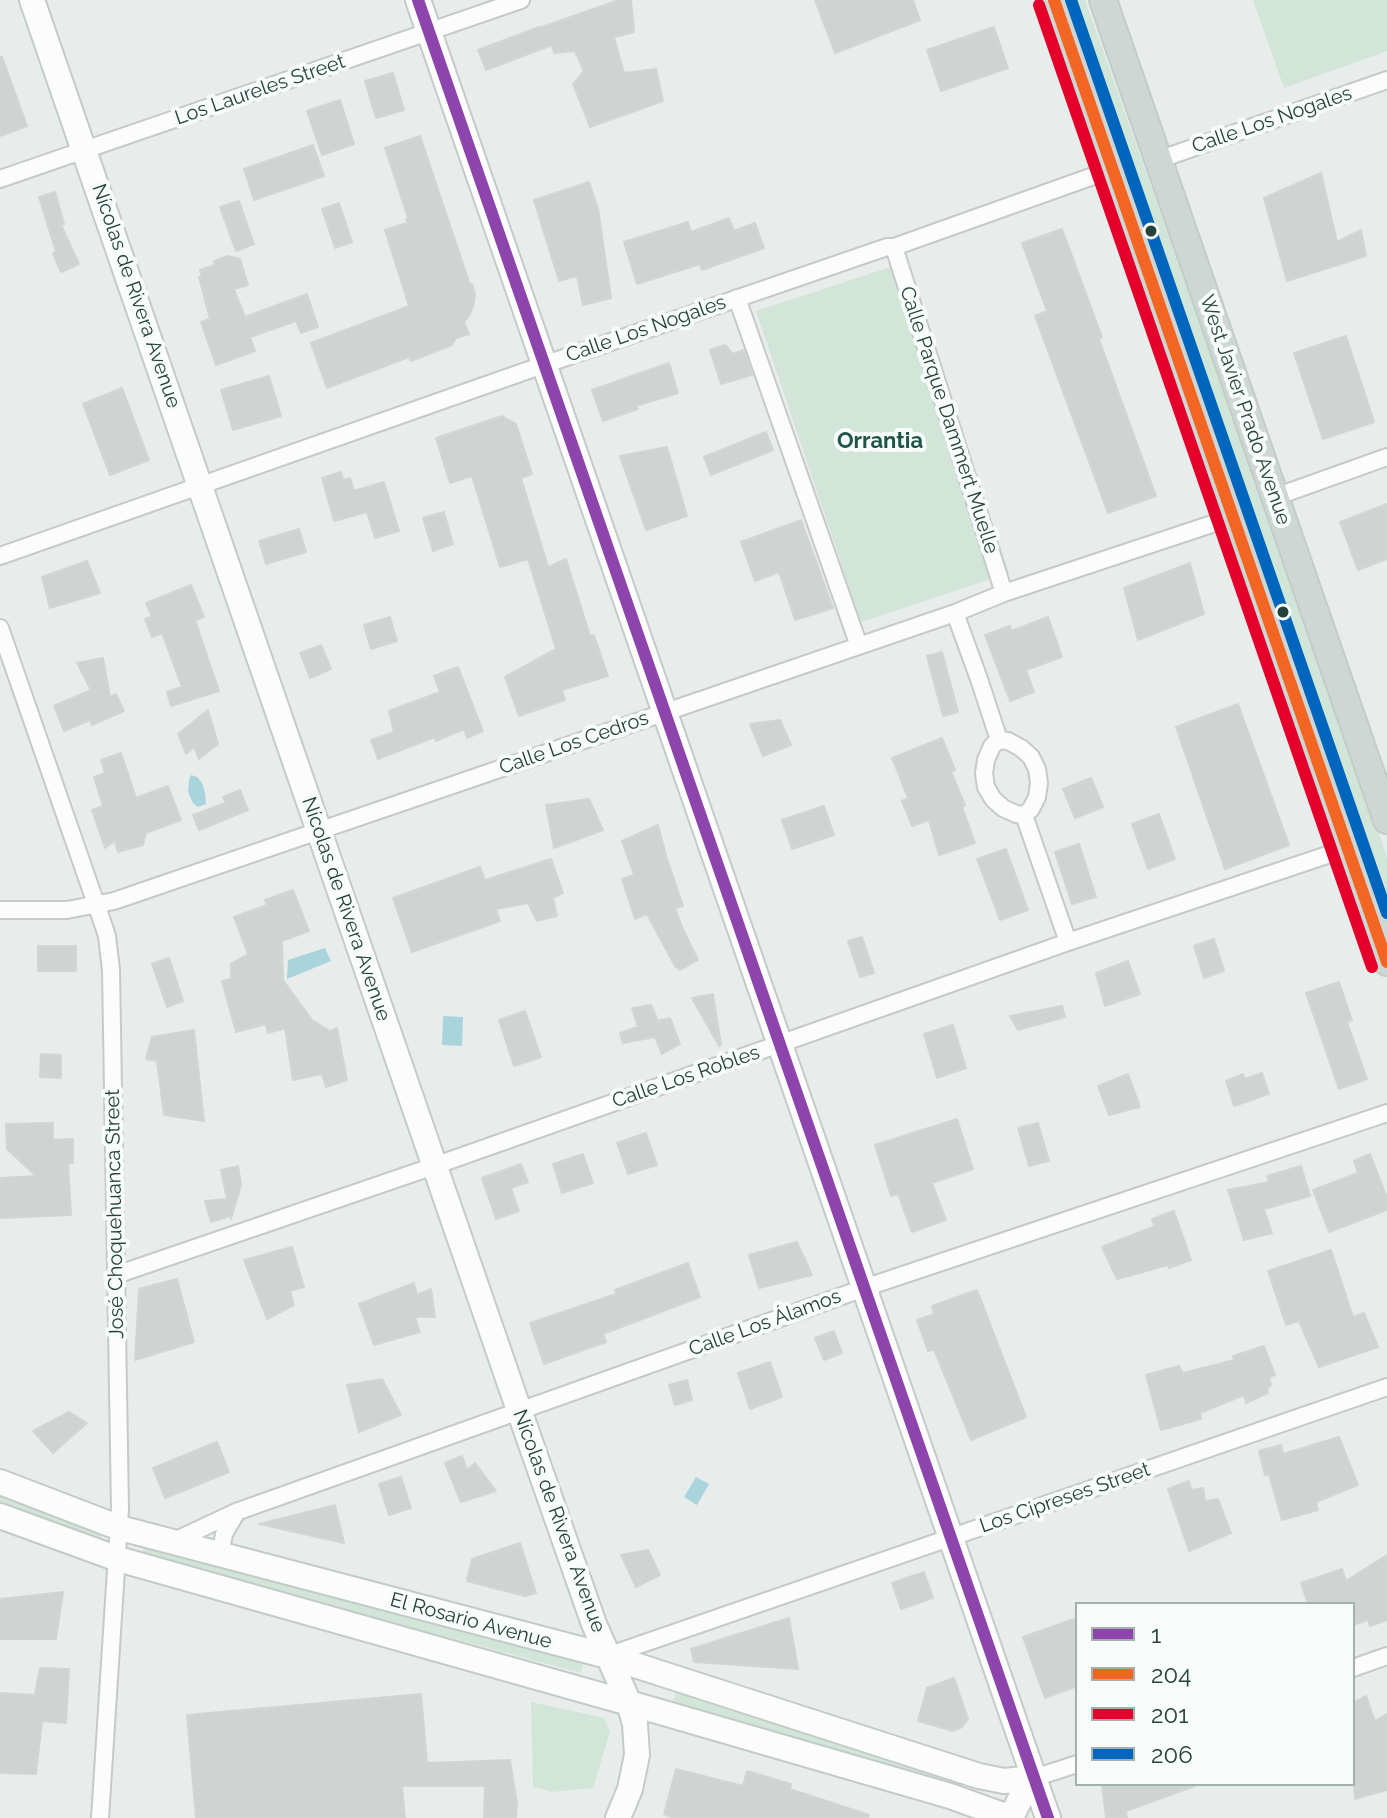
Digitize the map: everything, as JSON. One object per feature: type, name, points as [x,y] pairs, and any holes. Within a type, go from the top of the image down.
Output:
[{"type":"main road","points":[[1054,0],[1387,962]]},
{"type":"main road","name":"West Javier Prado Avenue","points":[[1103,0],[1387,820]]},
{"type":"street","name":"Nícolas de Rivera Avenue","points":[[32,0],[519,1410],[607,1656],[629,1703],[635,1724],[637,1755],[630,1789],[618,1818]]},
{"type":"street","points":[[418,0],[1048,1818]]},
{"type":"street","name":"Los Laureles Street","points":[[0,179],[521,0]]},
{"type":"street","name":"Calle Los Nogales","points":[[1158,160],[1387,80]]},
{"type":"street","name":"Calle Los Nogales","points":[[0,556],[544,364],[894,247],[1113,169]]},
{"type":"street","name":"Calle Parque Dammert Muelle","points":[[894,247],[1004,593]]},
{"type":"street","points":[[737,298],[859,646]]},
{"type":"street","points":[[1275,497],[1387,457]]},
{"type":"street","name":"Calle Los Cedros","points":[[0,910],[67,910],[114,901],[955,613],[1004,593],[1233,517]]},
{"type":"street","points":[[955,613],[999,740]]},
{"type":"street","name":"José Choquehuanca Street","points":[[0,628],[107,936],[111,970],[120,1528],[100,1818]]},
{"type":"street","points":[[999,740],[1021,748],[1031,757],[1037,769],[1037,797],[1024,815],[1003,808],[986,787],[986,760],[992,746],[999,740]]},
{"type":"street","points":[[1024,815],[1068,942]]},
{"type":"street","name":"Calle Los Robles","points":[[116,1275],[1068,942],[1348,848]]},
{"type":"street","name":"Calle Los Álamos","points":[[172,1542],[236,1512],[864,1288],[1387,1113]]},
{"type":"street","name":"Los Cipreses Street","points":[[607,1656],[1387,1387]]},
{"type":"street","name":"El Rosario Avenue","points":[[0,1482],[120,1528],[607,1656],[961,1771],[1004,1781],[1034,1778]]},
{"type":"street","points":[[220,1555],[224,1534],[236,1512]]},
{"type":"street","name":"El Rosario Avenue","points":[[0,1516],[118,1559],[950,1796],[1011,1818]]},
{"type":"street","points":[[1355,1667],[1387,1656]]},
{"type":"street","points":[[1011,1818],[1034,1778],[1075,1765]]},
{"type":"green space","points":[[1068,0],[1085,0],[1362,780],[1387,858],[1387,892],[1353,799],[1342,786]]},
{"type":"green space","points":[[1253,0],[1387,0],[1387,51],[1284,88]]},
{"type":"green space","points":[[906,262],[1009,573],[861,622],[756,311]]},
{"type":"green space","points":[[0,1489],[103,1526],[100,1545],[0,1509]]},
{"type":"green space","points":[[145,1541],[584,1658],[581,1673],[142,1555]]},
{"type":"green space","points":[[678,1686],[949,1771],[943,1790],[672,1705]]},
{"type":"green space","points":[[531,1702],[604,1718],[610,1732],[593,1788],[552,1792],[533,1787]]},
{"type":"water","points":[[191,775],[202,783],[205,792],[206,804],[198,807],[188,792]]},
{"type":"water","points":[[325,948],[331,961],[287,979],[288,960]]},
{"type":"water","points":[[443,1016],[463,1017],[462,1046],[442,1045]]},
{"type":"water","points":[[696,1477],[709,1484],[697,1505],[684,1497]]},
{"type":"building","points":[[619,0],[631,0],[634,32],[614,37],[624,73],[656,69],[663,101],[590,127],[573,84],[584,71],[575,51],[554,53],[552,45],[486,70],[478,50]]},
{"type":"building","points":[[815,0],[913,0],[920,20],[835,53]]},
{"type":"building","points":[[994,27],[1008,68],[941,91],[927,50]]},
{"type":"building","points":[[0,57],[27,126],[0,136]]},
{"type":"building","points":[[393,73],[404,110],[376,118],[365,81]]},
{"type":"building","points":[[340,100],[354,144],[322,155],[307,111]]},
{"type":"building","points":[[420,136],[475,294],[473,307],[464,322],[469,334],[456,338],[452,345],[411,361],[409,357],[327,388],[311,343],[409,306],[385,230],[407,223],[408,218],[385,148]]},
{"type":"building","points":[[313,145],[324,176],[254,200],[244,169]]},
{"type":"building","points":[[1321,173],[1337,242],[1361,230],[1366,256],[1287,281],[1264,198]]},
{"type":"building","points":[[589,182],[598,209],[611,298],[583,305],[577,276],[559,281],[534,200]]},
{"type":"building","points":[[55,192],[64,224],[61,225],[79,264],[61,272],[39,197]]},
{"type":"building","points":[[239,201],[254,244],[236,251],[220,207]]},
{"type":"building","points":[[339,203],[352,242],[335,248],[322,209]]},
{"type":"building","points":[[729,218],[734,231],[755,223],[764,248],[702,270],[700,264],[637,284],[624,242],[688,222],[691,232]]},
{"type":"building","points":[[1062,229],[1156,496],[1108,513],[1035,316],[1047,311],[1022,243]]},
{"type":"building","points":[[228,256],[240,259],[248,285],[234,289],[245,317],[307,294],[318,327],[301,333],[296,321],[250,337],[255,351],[216,365],[201,322],[210,319],[199,277],[202,277],[200,270]]},
{"type":"building","points":[[1346,336],[1374,422],[1323,439],[1294,353]]},
{"type":"building","points":[[725,345],[733,354],[744,350],[752,375],[721,384],[710,350]]},
{"type":"building","points":[[669,363],[678,393],[636,406],[638,409],[603,421],[592,390]]},
{"type":"building","points":[[269,376],[281,416],[233,430],[221,390]]},
{"type":"building","points":[[122,388],[149,460],[110,475],[83,404]]},
{"type":"building","points":[[502,416],[516,424],[532,474],[521,478],[548,567],[566,559],[590,636],[594,635],[608,676],[562,690],[565,700],[519,716],[505,677],[556,649],[528,559],[500,567],[472,476],[450,483],[436,438]]},
{"type":"building","points":[[766,432],[773,450],[711,475],[704,457]]},
{"type":"building","points":[[667,447],[687,516],[646,530],[620,456]]},
{"type":"building","points":[[341,472],[343,480],[350,478],[354,491],[384,482],[399,531],[375,538],[367,512],[334,521],[322,478]]},
{"type":"building","points":[[1387,504],[1387,559],[1358,570],[1340,522]]},
{"type":"building","points":[[444,512],[453,544],[433,551],[423,518]]},
{"type":"building","points":[[801,520],[833,608],[795,620],[779,572],[755,581],[741,542]]},
{"type":"building","points":[[299,529],[306,552],[266,564],[259,541]]},
{"type":"building","points":[[87,561],[100,593],[50,608],[42,577]]},
{"type":"building","points":[[1190,563],[1204,614],[1138,640],[1124,588]]},
{"type":"building","points":[[191,585],[204,617],[195,620],[219,691],[171,706],[167,692],[182,687],[162,633],[152,637],[145,619],[152,617],[146,603]]},
{"type":"building","points":[[390,617],[397,641],[371,649],[364,625]]},
{"type":"building","points":[[1048,617],[1062,657],[1026,670],[1034,692],[1010,701],[985,635],[1010,626],[1011,631]]},
{"type":"building","points":[[321,645],[331,669],[310,678],[300,653]]},
{"type":"building","points":[[942,652],[958,712],[943,716],[927,656]]},
{"type":"building","points":[[103,658],[110,697],[116,694],[124,711],[92,725],[90,720],[64,731],[54,706],[91,690],[77,663]]},
{"type":"building","points":[[458,667],[483,731],[467,738],[464,729],[378,759],[371,740],[394,732],[389,711],[440,692],[434,676]]},
{"type":"building","points":[[1238,704],[1289,845],[1225,869],[1176,727]]},
{"type":"building","points":[[208,710],[218,744],[199,759],[194,747],[186,754],[178,734]]},
{"type":"building","points":[[780,720],[791,745],[763,756],[750,724]]},
{"type":"building","points":[[942,738],[955,770],[951,772],[965,805],[962,807],[975,843],[939,855],[929,820],[912,826],[902,801],[908,798],[892,758]]},
{"type":"building","points":[[121,753],[136,798],[168,786],[181,820],[146,833],[143,845],[118,852],[115,841],[105,848],[92,810],[103,806],[94,777],[105,773],[101,760]]},
{"type":"building","points":[[1091,778],[1103,807],[1075,818],[1063,789]]},
{"type":"building","points":[[240,790],[248,810],[199,830],[193,815],[226,803],[223,797]]},
{"type":"building","points":[[589,799],[603,830],[554,848],[546,805]]},
{"type":"building","points":[[824,806],[834,835],[792,849],[782,820]]},
{"type":"building","points":[[1159,814],[1175,859],[1148,869],[1132,824]]},
{"type":"building","points":[[658,825],[683,906],[675,908],[698,960],[680,970],[647,914],[635,919],[622,879],[634,875],[622,841]]},
{"type":"building","points":[[1079,844],[1096,897],[1072,904],[1055,852]]},
{"type":"building","points":[[1006,849],[1028,910],[1000,920],[977,859]]},
{"type":"building","points":[[551,859],[563,893],[553,898],[557,916],[537,921],[528,903],[496,909],[500,921],[412,952],[393,898],[480,867],[485,880]]},
{"type":"building","points":[[293,890],[309,931],[282,941],[283,980],[312,1020],[330,1031],[337,1028],[347,1080],[326,1087],[322,1074],[293,1080],[285,1028],[268,1033],[266,1024],[236,1032],[222,981],[231,979],[231,964],[248,954],[234,917],[267,905],[265,900]]},
{"type":"building","points":[[862,937],[874,973],[860,977],[848,941]]},
{"type":"building","points":[[1214,939],[1224,971],[1204,978],[1194,946]]},
{"type":"building","points":[[38,946],[76,946],[76,971],[38,971]]},
{"type":"building","points":[[169,958],[183,1001],[167,1007],[152,964]]},
{"type":"building","points":[[1128,961],[1140,994],[1105,1006],[1096,973]]},
{"type":"building","points":[[1339,982],[1352,1020],[1347,1022],[1367,1079],[1339,1089],[1306,993]]},
{"type":"building","points":[[713,994],[721,1045],[719,1046],[692,998]]},
{"type":"building","points":[[651,1005],[658,1021],[670,1018],[680,1044],[662,1054],[655,1037],[623,1043],[620,1033],[638,1027],[632,1008]]},
{"type":"building","points":[[1062,1006],[1065,1017],[1018,1030],[1010,1016]]},
{"type":"building","points":[[525,1011],[541,1057],[514,1066],[499,1020]]},
{"type":"building","points":[[953,1025],[966,1068],[937,1078],[924,1034]]},
{"type":"building","points":[[194,1030],[204,1121],[164,1115],[157,1061],[146,1059],[152,1037]]},
{"type":"building","points":[[41,1054],[61,1055],[61,1078],[40,1077]]},
{"type":"building","points":[[1262,1073],[1269,1094],[1234,1106],[1226,1081],[1243,1074],[1245,1079]]},
{"type":"building","points":[[1128,1074],[1140,1107],[1109,1115],[1098,1086]]},
{"type":"building","points":[[957,1119],[973,1169],[932,1183],[946,1220],[912,1232],[898,1194],[891,1196],[875,1145]]},
{"type":"building","points":[[53,1123],[53,1140],[73,1139],[73,1163],[68,1163],[71,1215],[0,1218],[0,1178],[36,1176],[7,1149],[6,1124]]},
{"type":"building","points":[[1038,1123],[1049,1161],[1029,1166],[1018,1128]]},
{"type":"building","points":[[646,1133],[657,1165],[628,1174],[617,1143]]},
{"type":"building","points":[[583,1154],[593,1183],[562,1193],[553,1164]]},
{"type":"building","points":[[1370,1154],[1387,1198],[1387,1210],[1329,1232],[1313,1190],[1358,1173],[1354,1161]]},
{"type":"building","points":[[521,1164],[528,1182],[511,1188],[519,1211],[496,1219],[482,1178]]},
{"type":"building","points":[[238,1166],[241,1185],[231,1219],[231,1216],[211,1222],[205,1201],[227,1199],[221,1170]]},
{"type":"building","points":[[1301,1166],[1310,1196],[1264,1209],[1272,1233],[1244,1240],[1228,1190],[1269,1182],[1267,1176]]},
{"type":"building","points":[[1174,1211],[1191,1260],[1117,1279],[1102,1247],[1155,1226],[1152,1219]]},
{"type":"building","points":[[797,1242],[812,1275],[759,1288],[749,1255]]},
{"type":"building","points":[[292,1247],[304,1287],[290,1291],[294,1305],[267,1319],[244,1260]]},
{"type":"building","points":[[1331,1250],[1353,1317],[1364,1313],[1378,1347],[1319,1367],[1299,1321],[1286,1325],[1268,1271]]},
{"type":"building","points":[[688,1263],[700,1297],[603,1334],[606,1342],[544,1364],[530,1323],[616,1294],[615,1290]]},
{"type":"building","points":[[177,1279],[194,1342],[135,1360],[139,1289]]},
{"type":"building","points":[[414,1283],[417,1295],[431,1289],[435,1317],[415,1317],[420,1332],[374,1345],[359,1304]]},
{"type":"building","points":[[977,1290],[1026,1417],[971,1440],[934,1349],[928,1351],[917,1320],[934,1314],[932,1306]]},
{"type":"building","points":[[834,1331],[842,1353],[824,1360],[815,1338]]},
{"type":"building","points":[[1264,1346],[1275,1375],[1269,1377],[1271,1385],[1267,1388],[1268,1393],[1246,1403],[1244,1395],[1200,1413],[1201,1419],[1161,1430],[1146,1375],[1179,1366],[1183,1373],[1234,1360],[1233,1356]]},
{"type":"building","points":[[770,1362],[782,1397],[750,1409],[738,1373]]},
{"type":"building","points":[[382,1379],[401,1415],[359,1432],[347,1385]]},
{"type":"building","points":[[687,1380],[692,1400],[675,1405],[669,1385]]},
{"type":"building","points":[[69,1412],[87,1423],[53,1453],[33,1431]]},
{"type":"building","points":[[1339,1437],[1358,1485],[1316,1502],[1318,1510],[1282,1520],[1259,1451],[1281,1445],[1283,1454]]},
{"type":"building","points":[[217,1442],[229,1472],[165,1498],[153,1468]]},
{"type":"building","points":[[462,1456],[467,1470],[475,1463],[496,1491],[461,1502],[445,1463]]},
{"type":"building","points":[[401,1477],[411,1508],[389,1515],[379,1484]]},
{"type":"building","points":[[1189,1481],[1191,1490],[1203,1488],[1205,1501],[1218,1499],[1231,1533],[1189,1551],[1168,1489]]},
{"type":"building","points":[[335,1505],[344,1543],[259,1524]]},
{"type":"building","points":[[520,1543],[536,1593],[525,1596],[467,1581],[472,1559]]},
{"type":"building","points":[[648,1550],[660,1575],[636,1587],[621,1555]]},
{"type":"building","points":[[1387,1555],[1387,1620],[1370,1626],[1368,1620],[1355,1624],[1355,1602],[1307,1602],[1301,1583],[1342,1569],[1346,1581]]},
{"type":"building","points":[[924,1572],[933,1598],[901,1609],[892,1583]]},
{"type":"building","points":[[63,1592],[56,1639],[0,1639],[0,1599]]},
{"type":"building","points":[[789,1618],[798,1669],[694,1662],[691,1649]]},
{"type":"building","points":[[1075,1619],[1075,1687],[1045,1698],[1023,1637]]},
{"type":"building","points":[[40,1668],[69,1669],[66,1723],[42,1721],[36,1774],[0,1773],[0,1693],[35,1695]]},
{"type":"building","points":[[954,1678],[968,1719],[962,1727],[953,1731],[918,1721],[927,1688]]},
{"type":"building","points":[[421,1694],[427,1763],[510,1760],[517,1804],[516,1818],[484,1818],[485,1786],[402,1786],[405,1818],[196,1818],[187,1715]]},
{"type":"building","points":[[1366,1696],[1375,1721],[1387,1714],[1387,1790],[1355,1799],[1354,1786],[1355,1702]]},
{"type":"building","points":[[676,1769],[743,1786],[747,1771],[791,1784],[790,1789],[869,1815],[868,1818],[674,1818],[664,1814]]},
{"type":"building","points":[[1102,1786],[1195,1786],[1126,1811],[1127,1818],[1106,1818]]},
{"type":"transit line","name":"1","points":[[418,0],[1048,1818]]},
{"type":"transit line","name":"204","points":[[1054,0],[1387,962]]},
{"type":"transit line","name":"206","points":[[1071,0],[1387,913]]},
{"type":"transit line","name":"201","points":[[1039,5],[1372,967]]},
{"type":"district","name":"Orrantia","points":[[880,441]]}]
